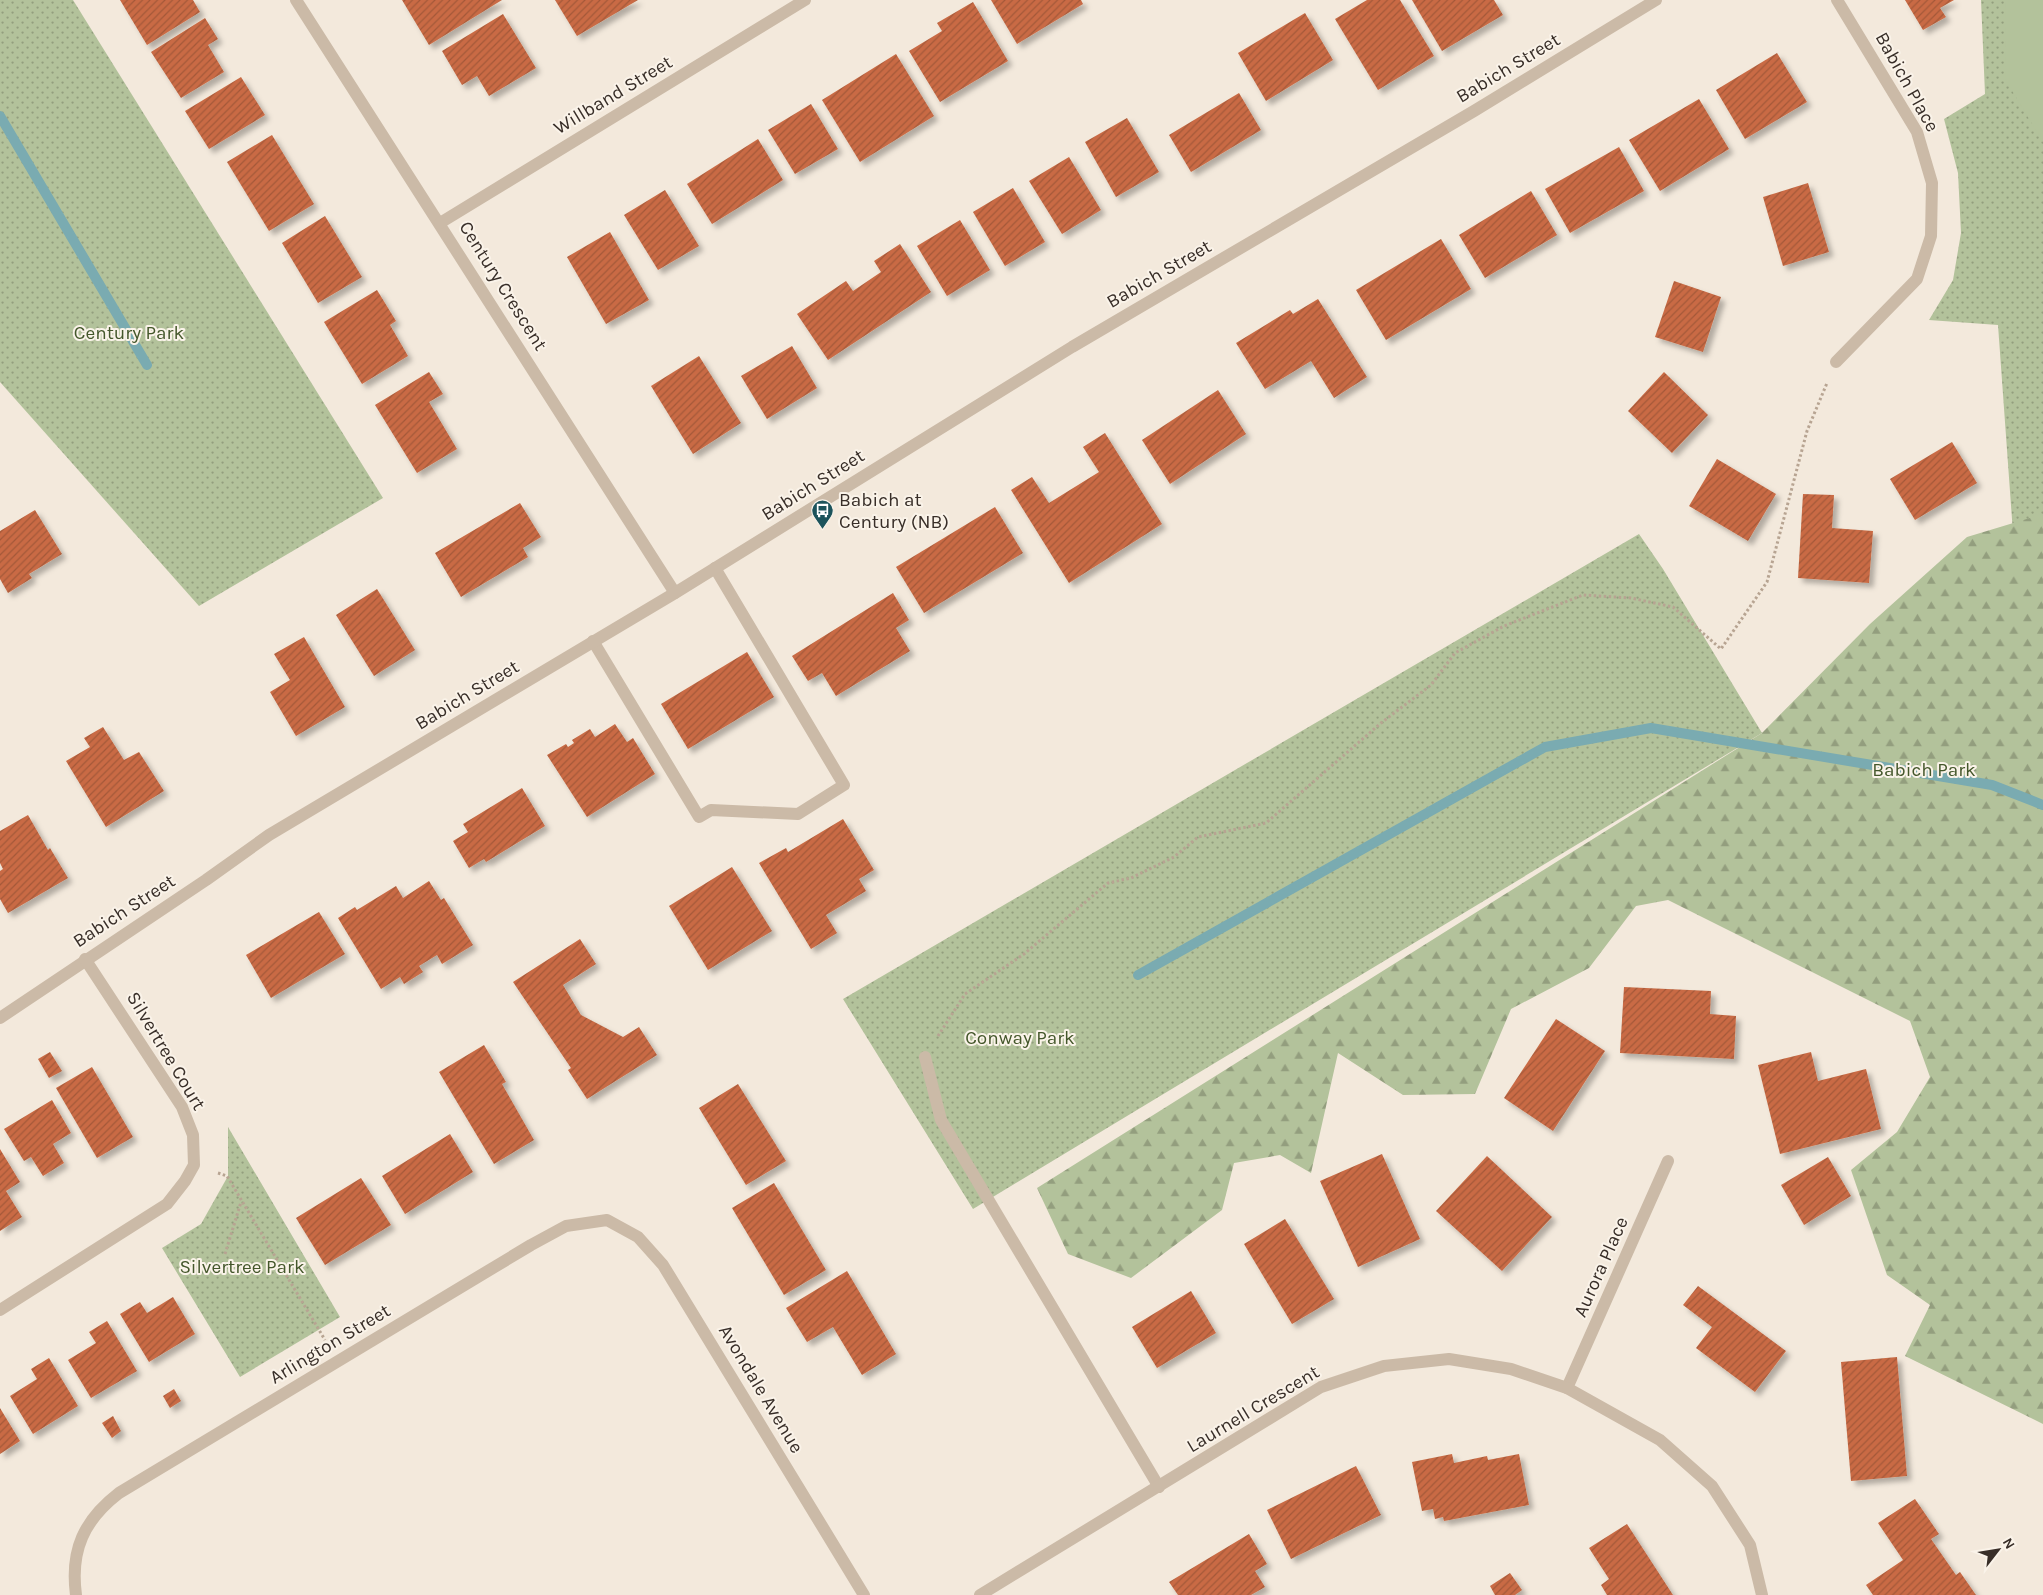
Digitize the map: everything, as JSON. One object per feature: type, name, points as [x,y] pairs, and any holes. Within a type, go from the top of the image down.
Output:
[{"type":"street","name":"Century Crescent","points":[[296,0],[675,593]]},
{"type":"street","name":"Willband Street","points":[[440,223],[805,0]]},
{"type":"street","name":"Babich Street","points":[[0,1018],[85,959],[206,880],[269,835],[675,593],[1072,347],[1466,116],[1656,0]]},
{"type":"street","name":"Babich Place","points":[[1836,362],[1917,279],[1931,236],[1932,183],[1917,132],[1837,0]]},
{"type":"street","points":[[593,641],[699,817],[710,810],[798,814],[844,785],[715,568]]},
{"type":"street","name":"Silvertree Court","points":[[85,959],[182,1106],[193,1135],[194,1165]]},
{"type":"street","points":[[925,1057],[942,1120],[1159,1487]]},
{"type":"street","name":"Aurora Place","points":[[1567,1388],[1668,1161]]},
{"type":"street","points":[[0,1310],[167,1204],[185,1181],[194,1165]]},
{"type":"street","name":"Arlington Street","points":[[76,1595],[78,1549],[86,1525],[100,1508],[119,1493],[566,1226],[606,1220]]},
{"type":"street","name":"Avondale Avenue","points":[[606,1220],[638,1237],[663,1265],[864,1595]]},
{"type":"street","name":"Laurnell Crescent","points":[[980,1595],[1321,1387],[1384,1366],[1448,1359],[1511,1369],[1567,1388],[1660,1440],[1712,1486],[1750,1545],[1762,1595]]},
{"type":"path","points":[[925,1057],[965,994],[1024,954],[1108,883],[1131,878],[1174,857],[1198,838],[1266,823],[1374,730],[1431,685],[1455,653],[1504,626],[1583,595],[1631,598],[1673,607],[1721,650],[1767,582],[1807,431],[1836,362]]},
{"type":"path","points":[[194,1165],[227,1176],[338,1361]]},
{"type":"path","points":[[225,1254],[241,1201]]},
{"type":"green space","name":"Century Park","points":[[0,0],[73,0],[383,498],[199,606],[0,382]]},
{"type":"green space","name":"Babich Park","points":[[1981,0],[2043,0],[2043,1189],[1762,733],[1850,678],[2013,533],[1998,325],[1929,320],[1953,280],[1961,233],[1958,173],[1944,119],[1985,94]]},
{"type":"green space","points":[[2006,0],[2043,0],[2043,142],[2005,79]]},
{"type":"green space","points":[[2043,514],[2043,1424],[1905,1356],[1930,1305],[1887,1275],[1851,1170],[1897,1132],[1930,1077],[1910,1021],[1668,900],[1636,906],[1589,968],[1511,1009],[1475,1094],[1403,1095],[1338,1053],[1311,1173],[1280,1155],[1234,1163],[1222,1210],[1131,1278],[1068,1254],[1037,1188],[1762,733],[1870,624],[1967,537]]},
{"type":"green space","name":"Conway Park","points":[[1639,534],[1663,569],[1762,733],[973,1209],[843,999]]},
{"type":"green space","name":"Silvertree Park","points":[[228,1127],[340,1317],[240,1377],[162,1248],[201,1224],[228,1176]]},
{"type":"building","points":[[120,0],[193,0],[200,12],[147,45]]},
{"type":"building","points":[[402,0],[502,0],[429,45]]},
{"type":"building","points":[[555,0],[638,0],[577,36]]},
{"type":"building","points":[[991,0],[1081,0],[1083,4],[1017,44]]},
{"type":"building","points":[[1367,0],[1400,0],[1434,56],[1378,90],[1335,19]]},
{"type":"building","points":[[1412,0],[1494,0],[1503,15],[1442,51]]},
{"type":"building","points":[[1905,0],[1954,0],[1940,8],[1946,17],[1923,30]]},
{"type":"building","points":[[973,2],[1008,61],[940,102],[909,51],[942,31],[937,23]]},
{"type":"building","points":[[1305,13],[1333,60],[1266,101],[1238,53]]},
{"type":"building","points":[[503,14],[536,68],[489,96],[477,76],[462,85],[442,51]]},
{"type":"building","points":[[205,18],[218,39],[208,45],[224,72],[181,98],[151,52]]},
{"type":"building","points":[[1777,53],[1807,102],[1745,139],[1716,90]]},
{"type":"building","points":[[896,54],[934,116],[860,162],[822,100]]},
{"type":"building","points":[[241,77],[265,115],[209,149],[185,111]]},
{"type":"building","points":[[1239,93],[1261,130],[1191,172],[1169,135]]},
{"type":"building","points":[[1699,99],[1729,149],[1660,191],[1629,140]]},
{"type":"building","points":[[811,104],[838,149],[795,174],[768,130]]},
{"type":"building","points":[[1127,118],[1159,172],[1116,197],[1085,142]]},
{"type":"building","points":[[272,135],[314,204],[269,231],[227,162]]},
{"type":"building","points":[[758,139],[783,180],[712,224],[687,184]]},
{"type":"building","points":[[1619,147],[1644,191],[1570,233],[1545,189]]},
{"type":"building","points":[[1069,157],[1101,210],[1062,234],[1029,181]]},
{"type":"building","points":[[1808,183],[1829,252],[1783,266],[1763,197]]},
{"type":"building","points":[[1013,188],[1045,242],[1005,266],[973,212]]},
{"type":"building","points":[[665,190],[699,246],[658,270],[624,215]]},
{"type":"building","points":[[1531,191],[1557,235],[1485,278],[1459,235]]},
{"type":"building","points":[[325,216],[362,277],[318,303],[282,243]]},
{"type":"building","points":[[960,220],[990,270],[947,296],[917,246]]},
{"type":"building","points":[[610,232],[649,300],[606,324],[567,257]]},
{"type":"building","points":[[1441,239],[1471,289],[1386,340],[1356,290]]},
{"type":"building","points":[[900,244],[931,292],[828,360],[797,314],[846,281],[853,291],[881,272],[874,261]]},
{"type":"building","points":[[1674,281],[1721,297],[1703,352],[1655,337]]},
{"type":"building","points":[[377,290],[396,321],[390,325],[408,356],[362,384],[324,322]]},
{"type":"building","points":[[1318,299],[1367,377],[1334,398],[1311,361],[1265,389],[1236,343],[1290,310],[1293,314]]},
{"type":"building","points":[[792,346],[817,388],[767,419],[741,376]]},
{"type":"building","points":[[699,356],[741,423],[693,454],[651,386]]},
{"type":"building","points":[[429,372],[443,394],[429,402],[457,449],[417,473],[375,405]]},
{"type":"building","points":[[1664,372],[1708,415],[1672,453],[1628,411]]},
{"type":"building","points":[[1218,390],[1246,434],[1170,484],[1142,440]]},
{"type":"building","points":[[1105,433],[1162,524],[1069,583],[1011,490],[1032,477],[1049,503],[1099,472],[1083,447]]},
{"type":"building","points":[[1952,442],[1977,483],[1915,520],[1890,479]]},
{"type":"building","points":[[1717,459],[1776,494],[1748,541],[1689,506]]},
{"type":"building","points":[[1803,494],[1834,495],[1832,528],[1873,531],[1869,583],[1798,578]]},
{"type":"building","points":[[520,503],[541,537],[523,548],[528,557],[461,597],[435,553]]},
{"type":"building","points":[[995,507],[1023,553],[924,613],[896,567]]},
{"type":"building","points":[[35,510],[62,554],[29,574],[32,578],[8,593],[0,579],[0,531]]},
{"type":"building","points":[[377,589],[415,650],[374,676],[336,615]]},
{"type":"building","points":[[893,593],[909,620],[896,628],[910,651],[836,696],[822,673],[808,681],[792,656]]},
{"type":"building","points":[[304,637],[345,707],[296,736],[270,692],[290,680],[274,654]]},
{"type":"building","points":[[747,652],[774,697],[688,749],[661,704]]},
{"type":"building","points":[[615,724],[627,742],[633,738],[655,774],[587,817],[547,755],[566,744],[568,747],[574,743],[572,740],[590,729],[595,737]]},
{"type":"building","points":[[103,727],[124,760],[139,752],[164,791],[106,827],[66,761],[90,747],[84,738]]},
{"type":"building","points":[[522,788],[545,826],[486,862],[484,859],[469,868],[453,841],[468,832],[463,824]]},
{"type":"building","points":[[28,815],[48,850],[50,848],[68,878],[8,913],[0,899],[0,871],[3,869],[0,863],[0,831]]},
{"type":"building","points":[[843,819],[874,870],[859,879],[866,891],[826,915],[837,933],[811,949],[759,863],[786,848],[788,852]]},
{"type":"building","points":[[732,867],[772,931],[708,970],[669,906]]},
{"type":"building","points":[[429,881],[441,900],[444,898],[473,945],[442,964],[437,955],[419,966],[423,972],[404,984],[400,977],[381,989],[338,918],[355,907],[357,910],[396,886],[403,898]]},
{"type":"building","points":[[319,912],[345,954],[271,998],[246,955]]},
{"type":"building","points":[[580,939],[596,964],[563,985],[581,1015],[623,1037],[639,1027],[657,1055],[587,1099],[568,1070],[571,1068],[513,982]]},
{"type":"building","points":[[1624,987],[1711,991],[1710,1014],[1736,1016],[1734,1059],[1620,1053]]},
{"type":"building","points":[[1556,1019],[1605,1051],[1553,1131],[1504,1098]]},
{"type":"building","points":[[484,1045],[506,1082],[502,1084],[534,1140],[494,1164],[439,1072]]},
{"type":"building","points":[[50,1052],[62,1071],[49,1078],[38,1059]]},
{"type":"building","points":[[1811,1052],[1818,1081],[1866,1069],[1881,1129],[1780,1154],[1758,1065]]},
{"type":"building","points":[[92,1067],[133,1137],[97,1158],[56,1088]]},
{"type":"building","points":[[738,1084],[786,1161],[746,1185],[699,1108]]},
{"type":"building","points":[[52,1100],[71,1133],[53,1144],[64,1163],[43,1176],[31,1157],[24,1161],[4,1129]]},
{"type":"building","points":[[450,1134],[473,1172],[405,1214],[382,1176]]},
{"type":"building","points":[[0,1149],[20,1182],[6,1191],[22,1217],[0,1231]]},
{"type":"building","points":[[1382,1154],[1420,1239],[1358,1267],[1320,1181]]},
{"type":"building","points":[[1487,1156],[1552,1217],[1502,1271],[1436,1211]]},
{"type":"building","points":[[1828,1157],[1851,1196],[1804,1225],[1781,1185]]},
{"type":"building","points":[[361,1178],[391,1225],[325,1265],[296,1218]]},
{"type":"building","points":[[774,1183],[826,1270],[784,1295],[732,1208]]},
{"type":"building","points":[[1285,1219],[1334,1299],[1292,1324],[1244,1244]]},
{"type":"building","points":[[847,1271],[896,1354],[862,1375],[833,1327],[807,1342],[786,1308]]},
{"type":"building","points":[[1698,1286],[1786,1351],[1755,1392],[1696,1348],[1712,1327],[1683,1305]]},
{"type":"building","points":[[1191,1291],[1216,1333],[1157,1368],[1132,1327]]},
{"type":"building","points":[[173,1297],[195,1334],[149,1362],[120,1314],[140,1302],[147,1313]]},
{"type":"building","points":[[107,1321],[137,1371],[91,1398],[68,1360],[96,1343],[89,1332]]},
{"type":"building","points":[[1897,1357],[1907,1476],[1851,1481],[1841,1362]]},
{"type":"building","points":[[49,1358],[78,1406],[33,1434],[10,1396],[37,1379],[31,1369]]},
{"type":"building","points":[[174,1389],[181,1401],[170,1408],[163,1396]]},
{"type":"building","points":[[0,1408],[20,1441],[0,1454]]},
{"type":"building","points":[[113,1416],[121,1431],[112,1438],[102,1423]]},
{"type":"building","points":[[1452,1454],[1454,1463],[1487,1456],[1488,1460],[1519,1454],[1529,1505],[1444,1521],[1443,1517],[1435,1519],[1433,1509],[1422,1511],[1412,1462]]},
{"type":"building","points":[[1356,1466],[1381,1515],[1291,1559],[1267,1510]]},
{"type":"building","points":[[1915,1499],[1939,1534],[1931,1539],[1956,1575],[1960,1572],[1976,1595],[1873,1595],[1866,1585],[1903,1560],[1878,1523]]},
{"type":"building","points":[[1627,1524],[1673,1595],[1607,1595],[1601,1585],[1609,1579],[1589,1548]]},
{"type":"building","points":[[1249,1534],[1267,1564],[1255,1571],[1265,1587],[1251,1595],[1178,1595],[1169,1582]]},
{"type":"building","points":[[1510,1573],[1522,1590],[1515,1595],[1495,1595],[1490,1586]]},
{"type":"waterway","points":[[0,116],[147,365]]},
{"type":"waterway","points":[[1138,975],[1545,747],[1651,728],[1992,785],[2043,805]]},
{"type":"place","name":"Babich at Century (NB)","points":[[823,530]]}]
